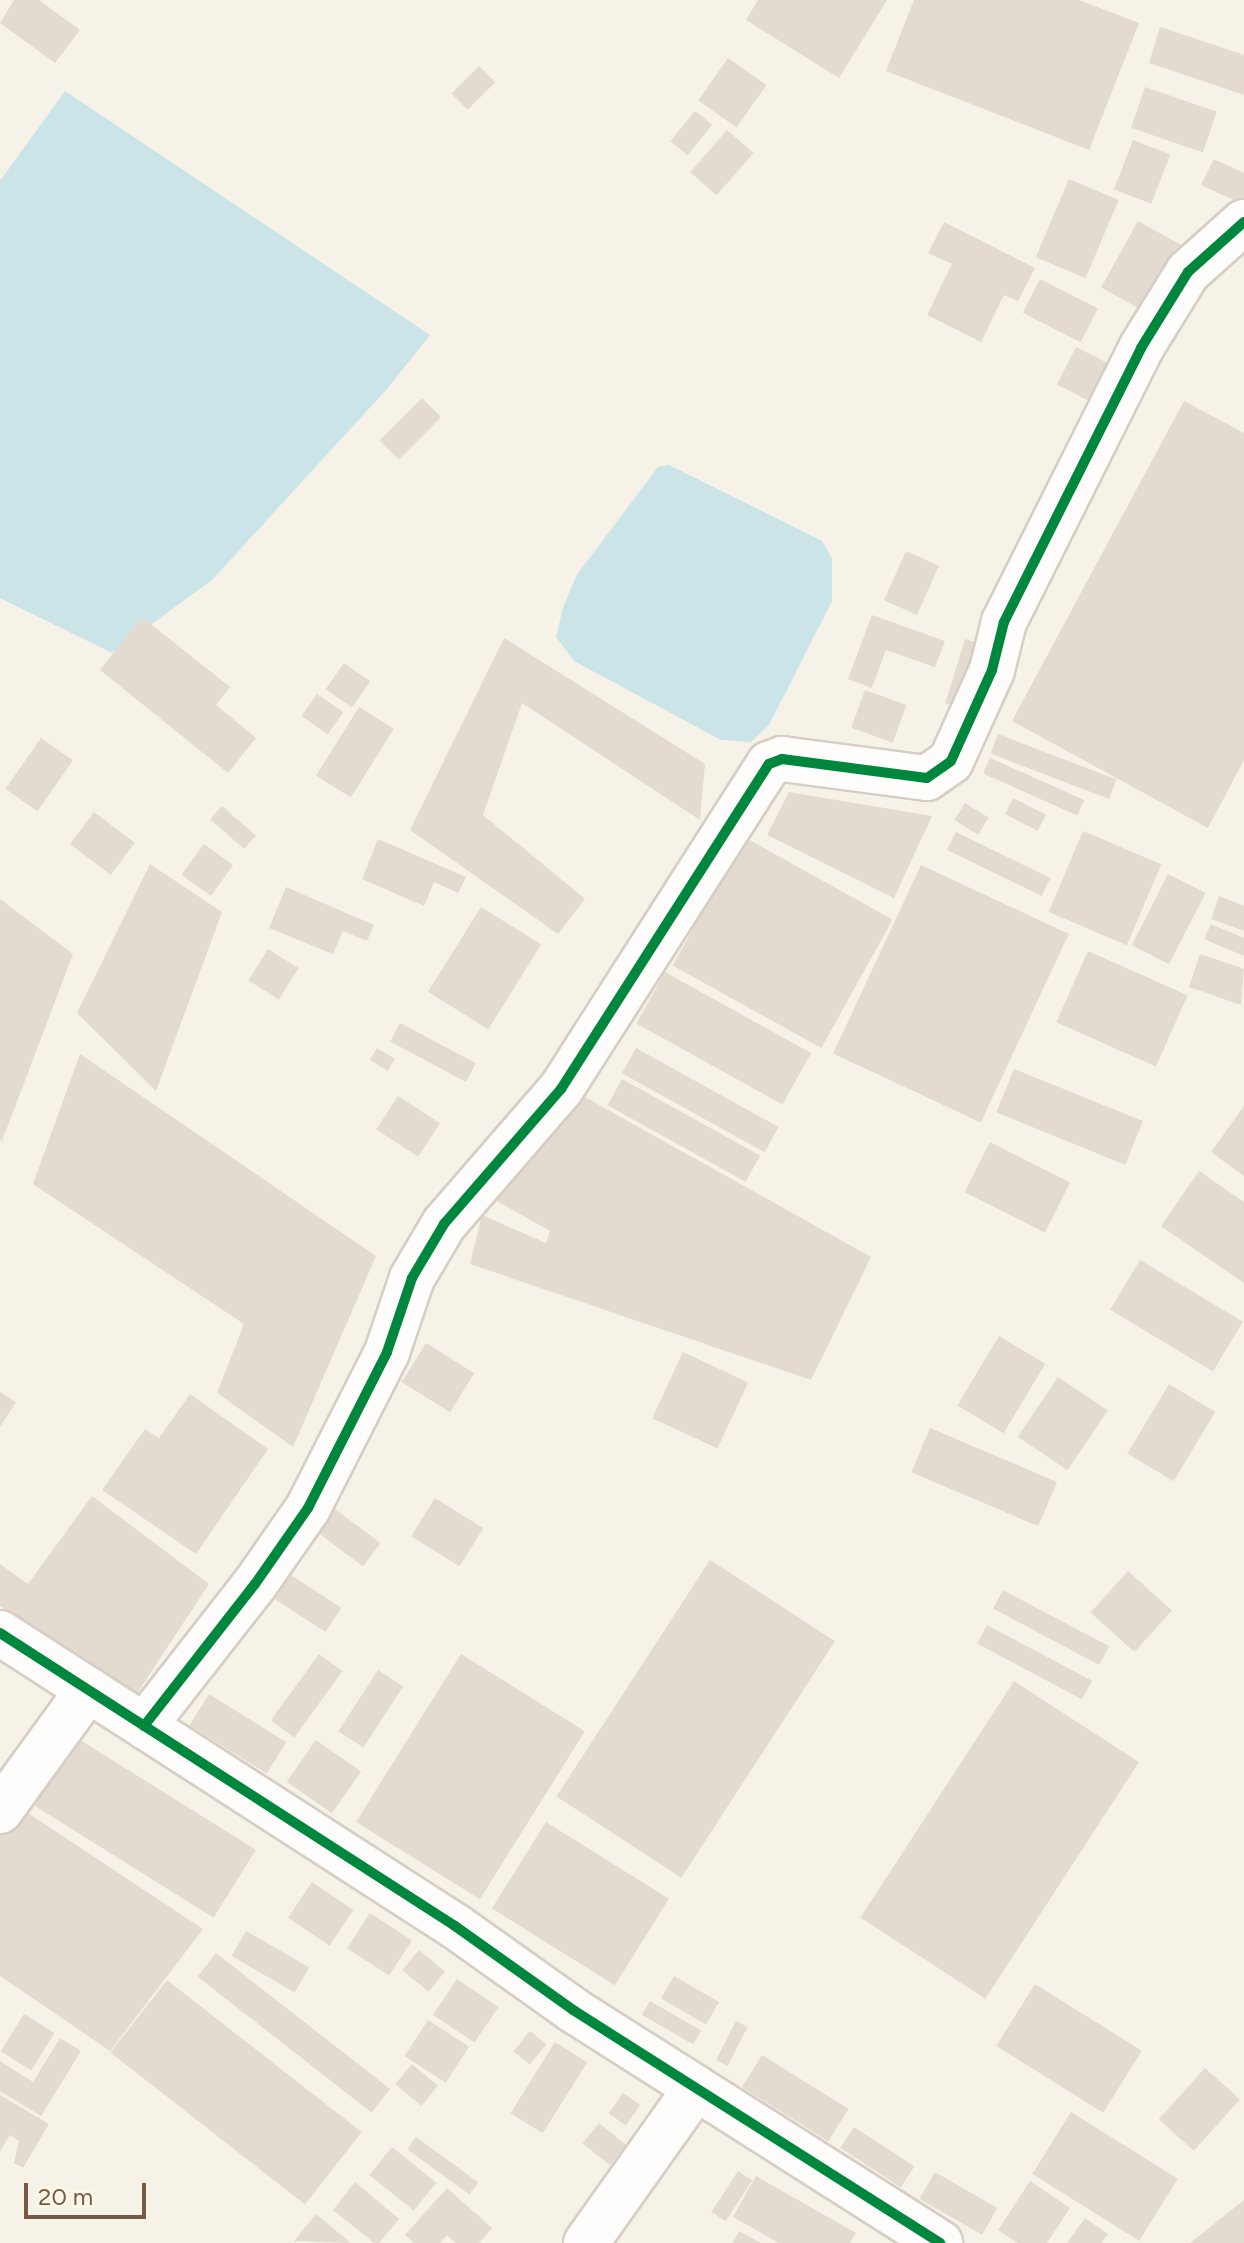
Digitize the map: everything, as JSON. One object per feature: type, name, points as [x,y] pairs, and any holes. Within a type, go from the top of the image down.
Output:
[{"type":"street","points":[[144,1726],[255,1584],[308,1508],[387,1352],[412,1278],[444,1224],[561,1089],[769,764],[782,759],[927,778],[951,761],[992,670],[1004,622],[1141,348],[1188,272],[1216,243],[1244,222]]},
{"type":"street","points":[[0,1633],[455,1926],[573,2010],[940,2243]]},
{"type":"street","points":[[0,1811],[88,1690]]},
{"type":"street","points":[[586,2243],[696,2088]]},
{"type":"water","points":[[65,91],[430,335],[386,390],[212,580],[112,653],[0,598],[0,181]]},
{"type":"water","points":[[669,465],[822,541],[832,559],[832,601],[769,725],[751,742],[721,740],[574,661],[556,637],[576,576],[658,467]]},
{"type":"building","points":[[14,0],[39,0],[80,30],[55,63],[0,23]]},
{"type":"building","points":[[758,0],[887,0],[839,78],[746,20]]},
{"type":"building","points":[[914,0],[1079,0],[1139,23],[1089,150],[886,71]]},
{"type":"building","points":[[1160,27],[1244,55],[1244,95],[1149,63]]},
{"type":"building","points":[[728,58],[767,85],[737,128],[698,101]]},
{"type":"building","points":[[479,66],[495,82],[468,110],[451,94]]},
{"type":"building","points":[[1145,87],[1217,112],[1203,152],[1131,128]]},
{"type":"building","points":[[695,111],[712,125],[688,155],[670,141]]},
{"type":"building","points":[[727,130],[753,153],[717,195],[690,172]]},
{"type":"building","points":[[1133,140],[1170,154],[1151,204],[1114,189]]},
{"type":"building","points":[[1214,159],[1244,173],[1244,205],[1201,185]]},
{"type":"building","points":[[1069,179],[1119,200],[1085,278],[1036,257]]},
{"type":"building","points":[[1138,221],[1185,247],[1148,314],[1101,287]]},
{"type":"building","points":[[944,222],[1035,268],[1018,301],[1004,295],[981,342],[927,315],[952,264],[928,253]]},
{"type":"building","points":[[1040,279],[1098,309],[1081,342],[1023,313]]},
{"type":"building","points":[[1076,347],[1115,367],[1096,404],[1057,384]]},
{"type":"building","points":[[422,398],[441,417],[399,460],[380,440]]},
{"type":"building","points":[[1184,401],[1244,433],[1244,760],[1208,828],[1012,721]]},
{"type":"building","points":[[906,551],[939,566],[917,615],[884,600]]},
{"type":"building","points":[[872,615],[945,641],[935,667],[886,650],[872,688],[848,679]]},
{"type":"building","points":[[142,617],[230,687],[216,705],[256,738],[228,773],[100,670]]},
{"type":"building","points":[[504,638],[705,764],[700,820],[522,703],[483,815],[585,899],[558,934],[410,830]]},
{"type":"building","points":[[965,639],[994,648],[974,712],[945,703]]},
{"type":"building","points":[[344,663],[370,681],[352,708],[326,689]]},
{"type":"building","points":[[865,690],[906,705],[893,743],[851,728]]},
{"type":"building","points":[[317,694],[343,712],[328,734],[302,716]]},
{"type":"building","points":[[359,707],[394,729],[351,797],[316,776]]},
{"type":"building","points":[[998,734],[1117,780],[1109,799],[990,754]]},
{"type":"building","points":[[41,738],[73,760],[37,811],[5,789]]},
{"type":"building","points":[[990,758],[1084,800],[1077,815],[983,774]]},
{"type":"building","points":[[789,792],[932,816],[894,898],[767,835]]},
{"type":"building","points":[[1013,798],[1046,815],[1038,831],[1005,814]]},
{"type":"building","points":[[965,803],[989,818],[978,835],[954,820]]},
{"type":"building","points":[[222,806],[256,836],[244,849],[210,820]]},
{"type":"building","points":[[94,812],[135,843],[111,875],[70,844]]},
{"type":"building","points":[[1083,831],[1161,864],[1127,945],[1049,912]]},
{"type":"building","points":[[956,832],[1050,878],[1042,896],[947,850]]},
{"type":"building","points":[[744,837],[893,919],[821,1048],[673,966]]},
{"type":"building","points":[[378,839],[466,877],[458,893],[434,882],[424,906],[362,879]]},
{"type":"building","points":[[204,844],[233,865],[211,896],[182,875]]},
{"type":"building","points":[[150,864],[222,912],[156,1091],[77,1013]]},
{"type":"building","points":[[921,865],[1069,934],[981,1122],[833,1054]]},
{"type":"building","points":[[1168,874],[1205,893],[1169,964],[1132,945]]},
{"type":"building","points":[[286,887],[374,925],[367,941],[343,931],[333,954],[269,928]]},
{"type":"building","points":[[1219,896],[1244,906],[1244,931],[1211,919]]},
{"type":"building","points":[[0,899],[73,954],[2,1141],[0,1139]]},
{"type":"building","points":[[481,907],[541,945],[488,1029],[428,992]]},
{"type":"building","points":[[1211,924],[1244,938],[1244,956],[1204,939]]},
{"type":"building","points":[[268,949],[299,968],[279,999],[248,980]]},
{"type":"building","points":[[1088,951],[1188,995],[1156,1067],[1056,1022]]},
{"type":"building","points":[[1200,954],[1244,969],[1241,1005],[1189,987]]},
{"type":"building","points":[[665,972],[811,1053],[782,1105],[636,1024]]},
{"type":"building","points":[[400,1023],[476,1063],[466,1082],[390,1042]]},
{"type":"building","points":[[377,1048],[395,1059],[388,1071],[370,1060]]},
{"type":"building","points":[[636,1048],[779,1127],[765,1152],[622,1073]]},
{"type":"building","points":[[80,1054],[376,1256],[293,1447],[217,1393],[244,1324],[33,1184]]},
{"type":"building","points":[[1014,1069],[1143,1121],[1125,1165],[996,1113]]},
{"type":"building","points":[[622,1079],[760,1156],[746,1182],[607,1105]]},
{"type":"building","points":[[398,1096],[440,1123],[418,1157],[376,1130]]},
{"type":"building","points":[[583,1096],[871,1257],[811,1380],[470,1264],[482,1215],[546,1243],[550,1231],[495,1200]]},
{"type":"building","points":[[1244,1106],[1244,1176],[1211,1152]]},
{"type":"building","points":[[990,1142],[1070,1183],[1045,1233],[965,1192]]},
{"type":"building","points":[[1199,1171],[1244,1202],[1244,1283],[1161,1226]]},
{"type":"building","points":[[1140,1260],[1243,1322],[1213,1372],[1110,1310]]},
{"type":"building","points":[[999,1336],[1045,1364],[1004,1433],[957,1405]]},
{"type":"building","points":[[426,1343],[474,1373],[450,1412],[402,1382]]},
{"type":"building","points":[[683,1352],[748,1382],[717,1449],[652,1418]]},
{"type":"building","points":[[1058,1377],[1108,1411],[1067,1470],[1018,1437]]},
{"type":"building","points":[[1169,1384],[1215,1412],[1174,1481],[1127,1453]]},
{"type":"building","points":[[0,1392],[16,1402],[0,1427]]},
{"type":"building","points":[[190,1394],[268,1449],[196,1554],[102,1490],[145,1429],[159,1438]]},
{"type":"building","points":[[930,1428],[1057,1482],[1038,1526],[911,1472]]},
{"type":"building","points":[[92,1496],[209,1584],[134,1698],[0,1606],[0,1564],[28,1584]]},
{"type":"building","points":[[435,1498],[483,1528],[459,1566],[411,1536]]},
{"type":"building","points":[[331,1506],[381,1543],[363,1566],[314,1529]]},
{"type":"building","points":[[710,1560],[835,1641],[681,1878],[556,1797]]},
{"type":"building","points":[[1128,1571],[1172,1610],[1134,1652],[1091,1613]]},
{"type":"building","points":[[291,1575],[341,1608],[326,1632],[275,1599]]},
{"type":"building","points":[[1003,1590],[1109,1646],[1099,1665],[993,1609]]},
{"type":"building","points":[[987,1625],[1092,1681],[1082,1699],[977,1644]]},
{"type":"building","points":[[319,1654],[342,1671],[294,1737],[271,1720]]},
{"type":"building","points":[[461,1654],[585,1731],[480,1899],[356,1822]]},
{"type":"building","points":[[378,1670],[403,1686],[363,1748],[338,1731]]},
{"type":"building","points":[[1014,1681],[1139,1762],[985,1999],[860,1918]]},
{"type":"building","points":[[209,1694],[286,1742],[267,1774],[189,1725]]},
{"type":"building","points":[[77,1738],[256,1850],[214,1918],[35,1806]]},
{"type":"building","points":[[316,1740],[361,1772],[332,1813],[287,1782]]},
{"type":"building","points":[[13,1803],[203,1929],[110,2051],[0,1976],[0,1824]]},
{"type":"building","points":[[546,1822],[669,1899],[615,1985],[492,1909]]},
{"type":"building","points":[[312,1882],[353,1910],[329,1946],[288,1918]]},
{"type":"building","points":[[370,1913],[412,1940],[389,1975],[347,1948]]},
{"type":"building","points":[[246,1931],[309,1968],[295,1993],[232,1956]]},
{"type":"building","points":[[419,1950],[445,1972],[428,1992],[402,1970]]},
{"type":"building","points":[[216,1953],[390,2089],[372,2113],[198,1977]]},
{"type":"building","points":[[674,1976],[719,2002],[706,2025],[661,1999]]},
{"type":"building","points":[[457,1979],[498,2007],[474,2043],[433,2015]]},
{"type":"building","points":[[167,1980],[362,2132],[305,2205],[110,2052]]},
{"type":"building","points":[[1035,1984],[1142,2051],[1103,2113],[996,2046]]},
{"type":"building","points":[[650,2001],[701,2030],[693,2044],[642,2015]]},
{"type":"building","points":[[24,2014],[55,2033],[31,2070],[1,2051]]},
{"type":"building","points":[[428,2020],[469,2047],[446,2083],[405,2056]]},
{"type":"building","points":[[736,2021],[748,2027],[728,2066],[716,2060]]},
{"type":"building","points":[[530,2031],[546,2044],[530,2064],[514,2051]]},
{"type":"building","points":[[60,2038],[81,2051],[41,2116],[0,2091],[0,2061],[33,2082]]},
{"type":"building","points":[[555,2042],[587,2062],[543,2133],[510,2113]]},
{"type":"building","points":[[762,2055],[849,2109],[828,2141],[742,2087]]},
{"type":"building","points":[[412,2064],[438,2086],[421,2106],[395,2084]]},
{"type":"building","points":[[1205,2068],[1240,2099],[1194,2151],[1159,2119]]},
{"type":"building","points":[[623,2093],[640,2105],[626,2126],[609,2113]]},
{"type":"building","points":[[0,2095],[49,2124],[23,2168],[14,2163],[19,2141],[10,2135],[0,2151]]},
{"type":"building","points":[[1071,2112],[1178,2179],[1139,2241],[1032,2174]]},
{"type":"building","points":[[599,2123],[626,2145],[610,2165],[583,2143]]},
{"type":"building","points":[[854,2127],[914,2166],[901,2187],[840,2148]]},
{"type":"building","points":[[416,2137],[478,2182],[469,2194],[407,2149]]},
{"type":"building","points":[[392,2147],[436,2183],[414,2211],[369,2175]]},
{"type":"building","points":[[738,2171],[752,2180],[726,2221],[711,2212]]},
{"type":"building","points":[[935,2172],[997,2208],[982,2235],[919,2199]]},
{"type":"building","points":[[756,2176],[856,2233],[850,2243],[779,2243],[733,2217]]},
{"type":"building","points":[[1030,2181],[1070,2208],[1047,2243],[1018,2243],[998,2230]]},
{"type":"building","points":[[355,2182],[399,2219],[379,2243],[374,2243],[333,2210]]},
{"type":"building","points":[[447,2188],[492,2228],[479,2243],[456,2243],[447,2235],[440,2243],[414,2243],[405,2235]]},
{"type":"building","points":[[1244,2200],[1244,2243],[1190,2243]]},
{"type":"building","points":[[316,2214],[351,2243],[294,2241]]},
{"type":"building","points":[[1085,2218],[1108,2234],[1101,2243],[1067,2243]]},
{"type":"building","points":[[739,2231],[761,2243],[733,2243]]},
{"type":"cycle path","points":[[144,1726],[255,1584],[308,1508],[387,1352],[412,1278],[444,1224],[561,1089],[769,764],[782,759],[927,778],[951,761],[992,670],[1004,622],[1141,348],[1188,272],[1244,222]]},
{"type":"cycle path","points":[[0,1633],[455,1926],[573,2010],[940,2243]]}]
